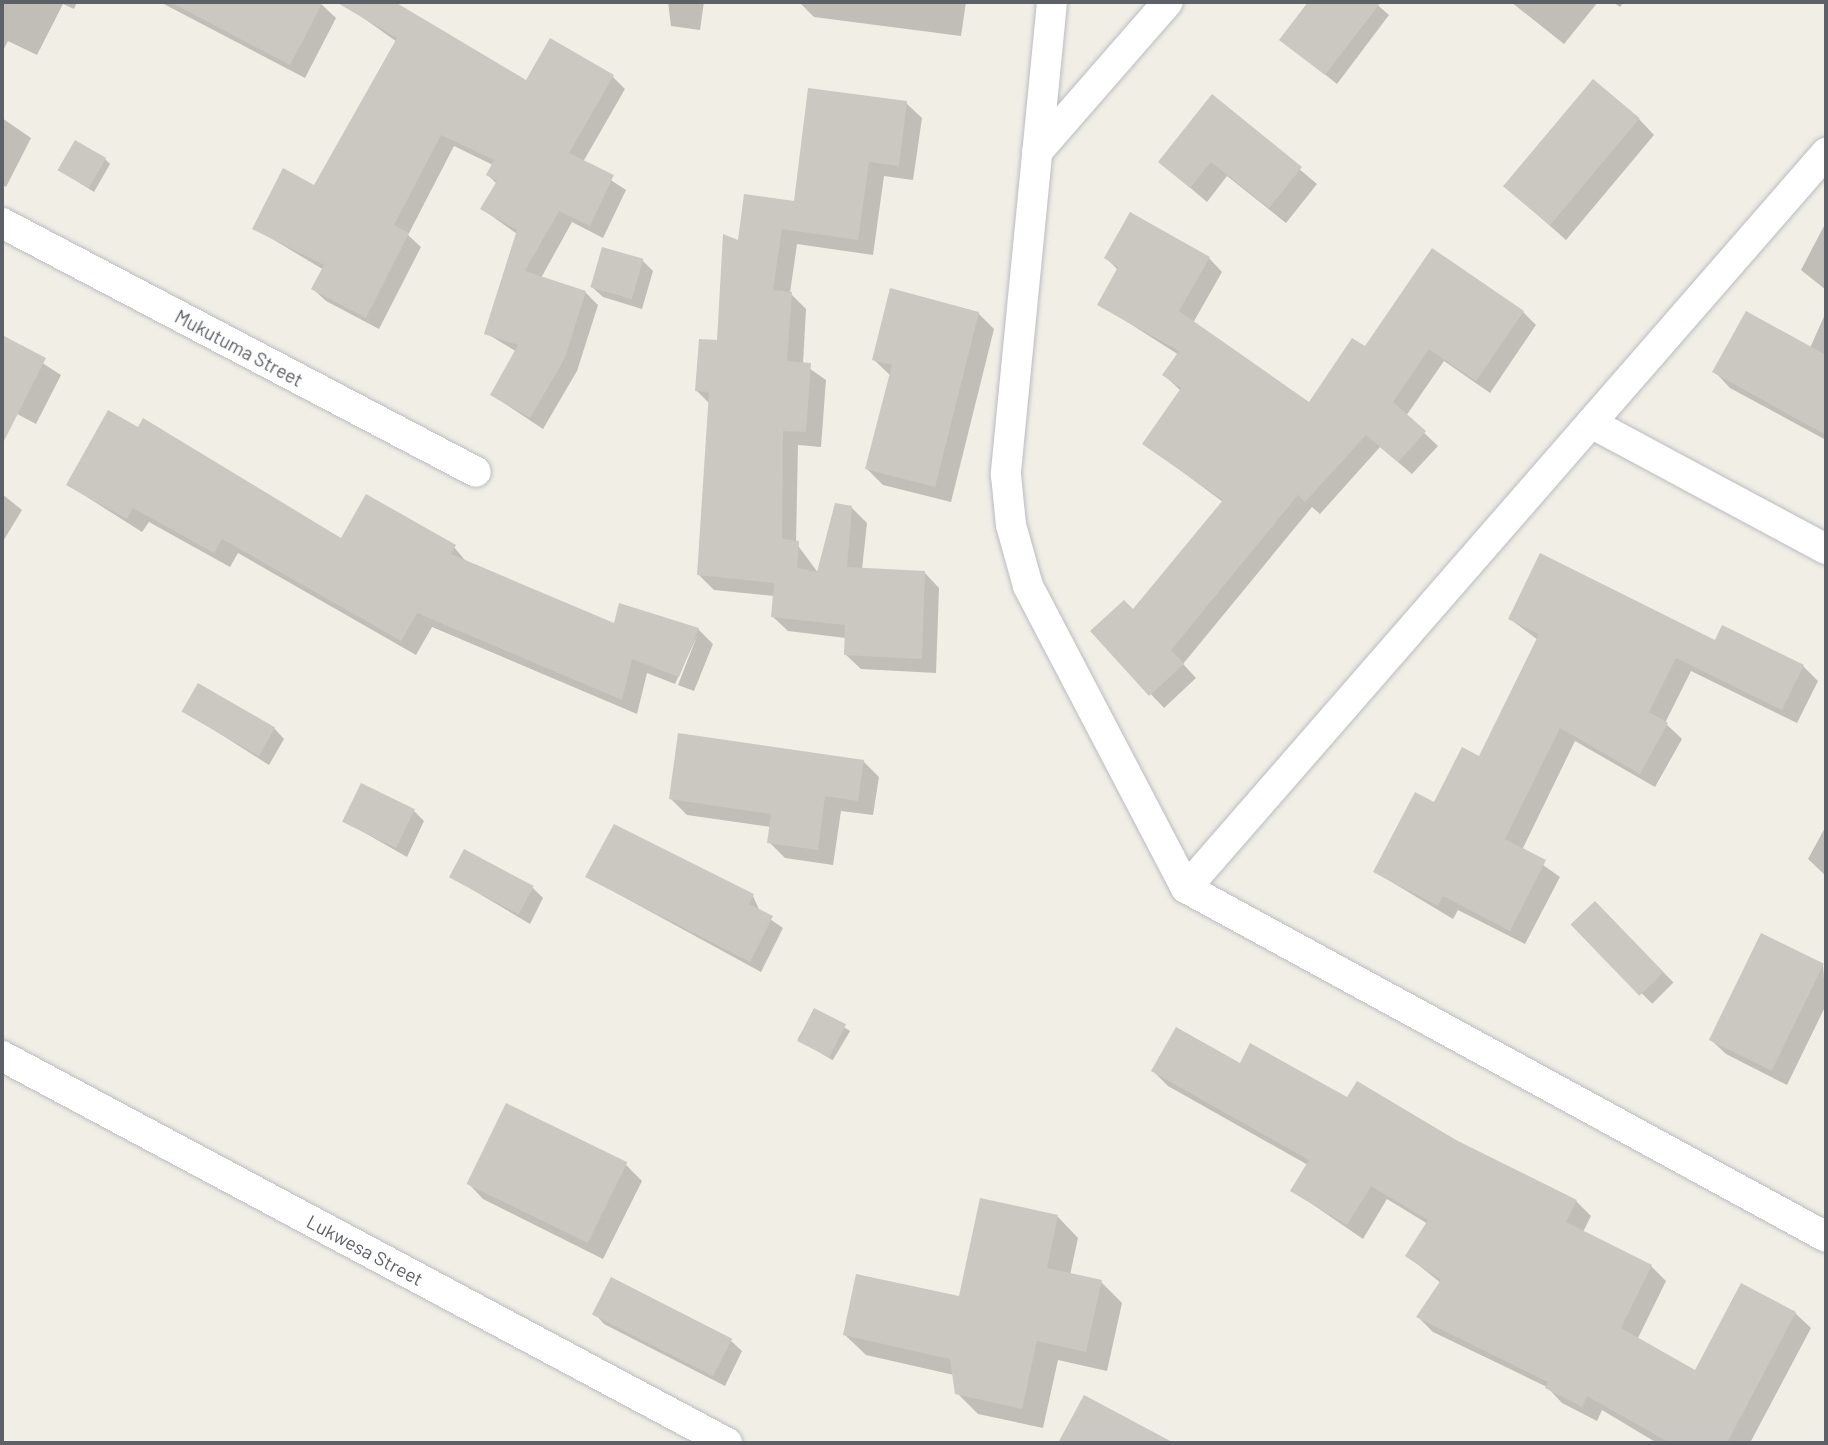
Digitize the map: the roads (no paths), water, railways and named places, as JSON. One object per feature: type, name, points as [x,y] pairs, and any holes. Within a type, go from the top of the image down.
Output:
[{"type":"street","points":[[1052,2],[1006,475],[1011,525],[1028,586],[1186,888],[1826,1237]]},
{"type":"street","points":[[1037,152],[1168,2]]},
{"type":"street","points":[[1186,888],[1826,153]]},
{"type":"street","name":"Mukutuma Street","points":[[2,223],[476,472]]},
{"type":"street","points":[[1591,423],[1826,549]]},
{"type":"street","name":"Lukwesa Street","points":[[2,1056],[727,1443]]}]
